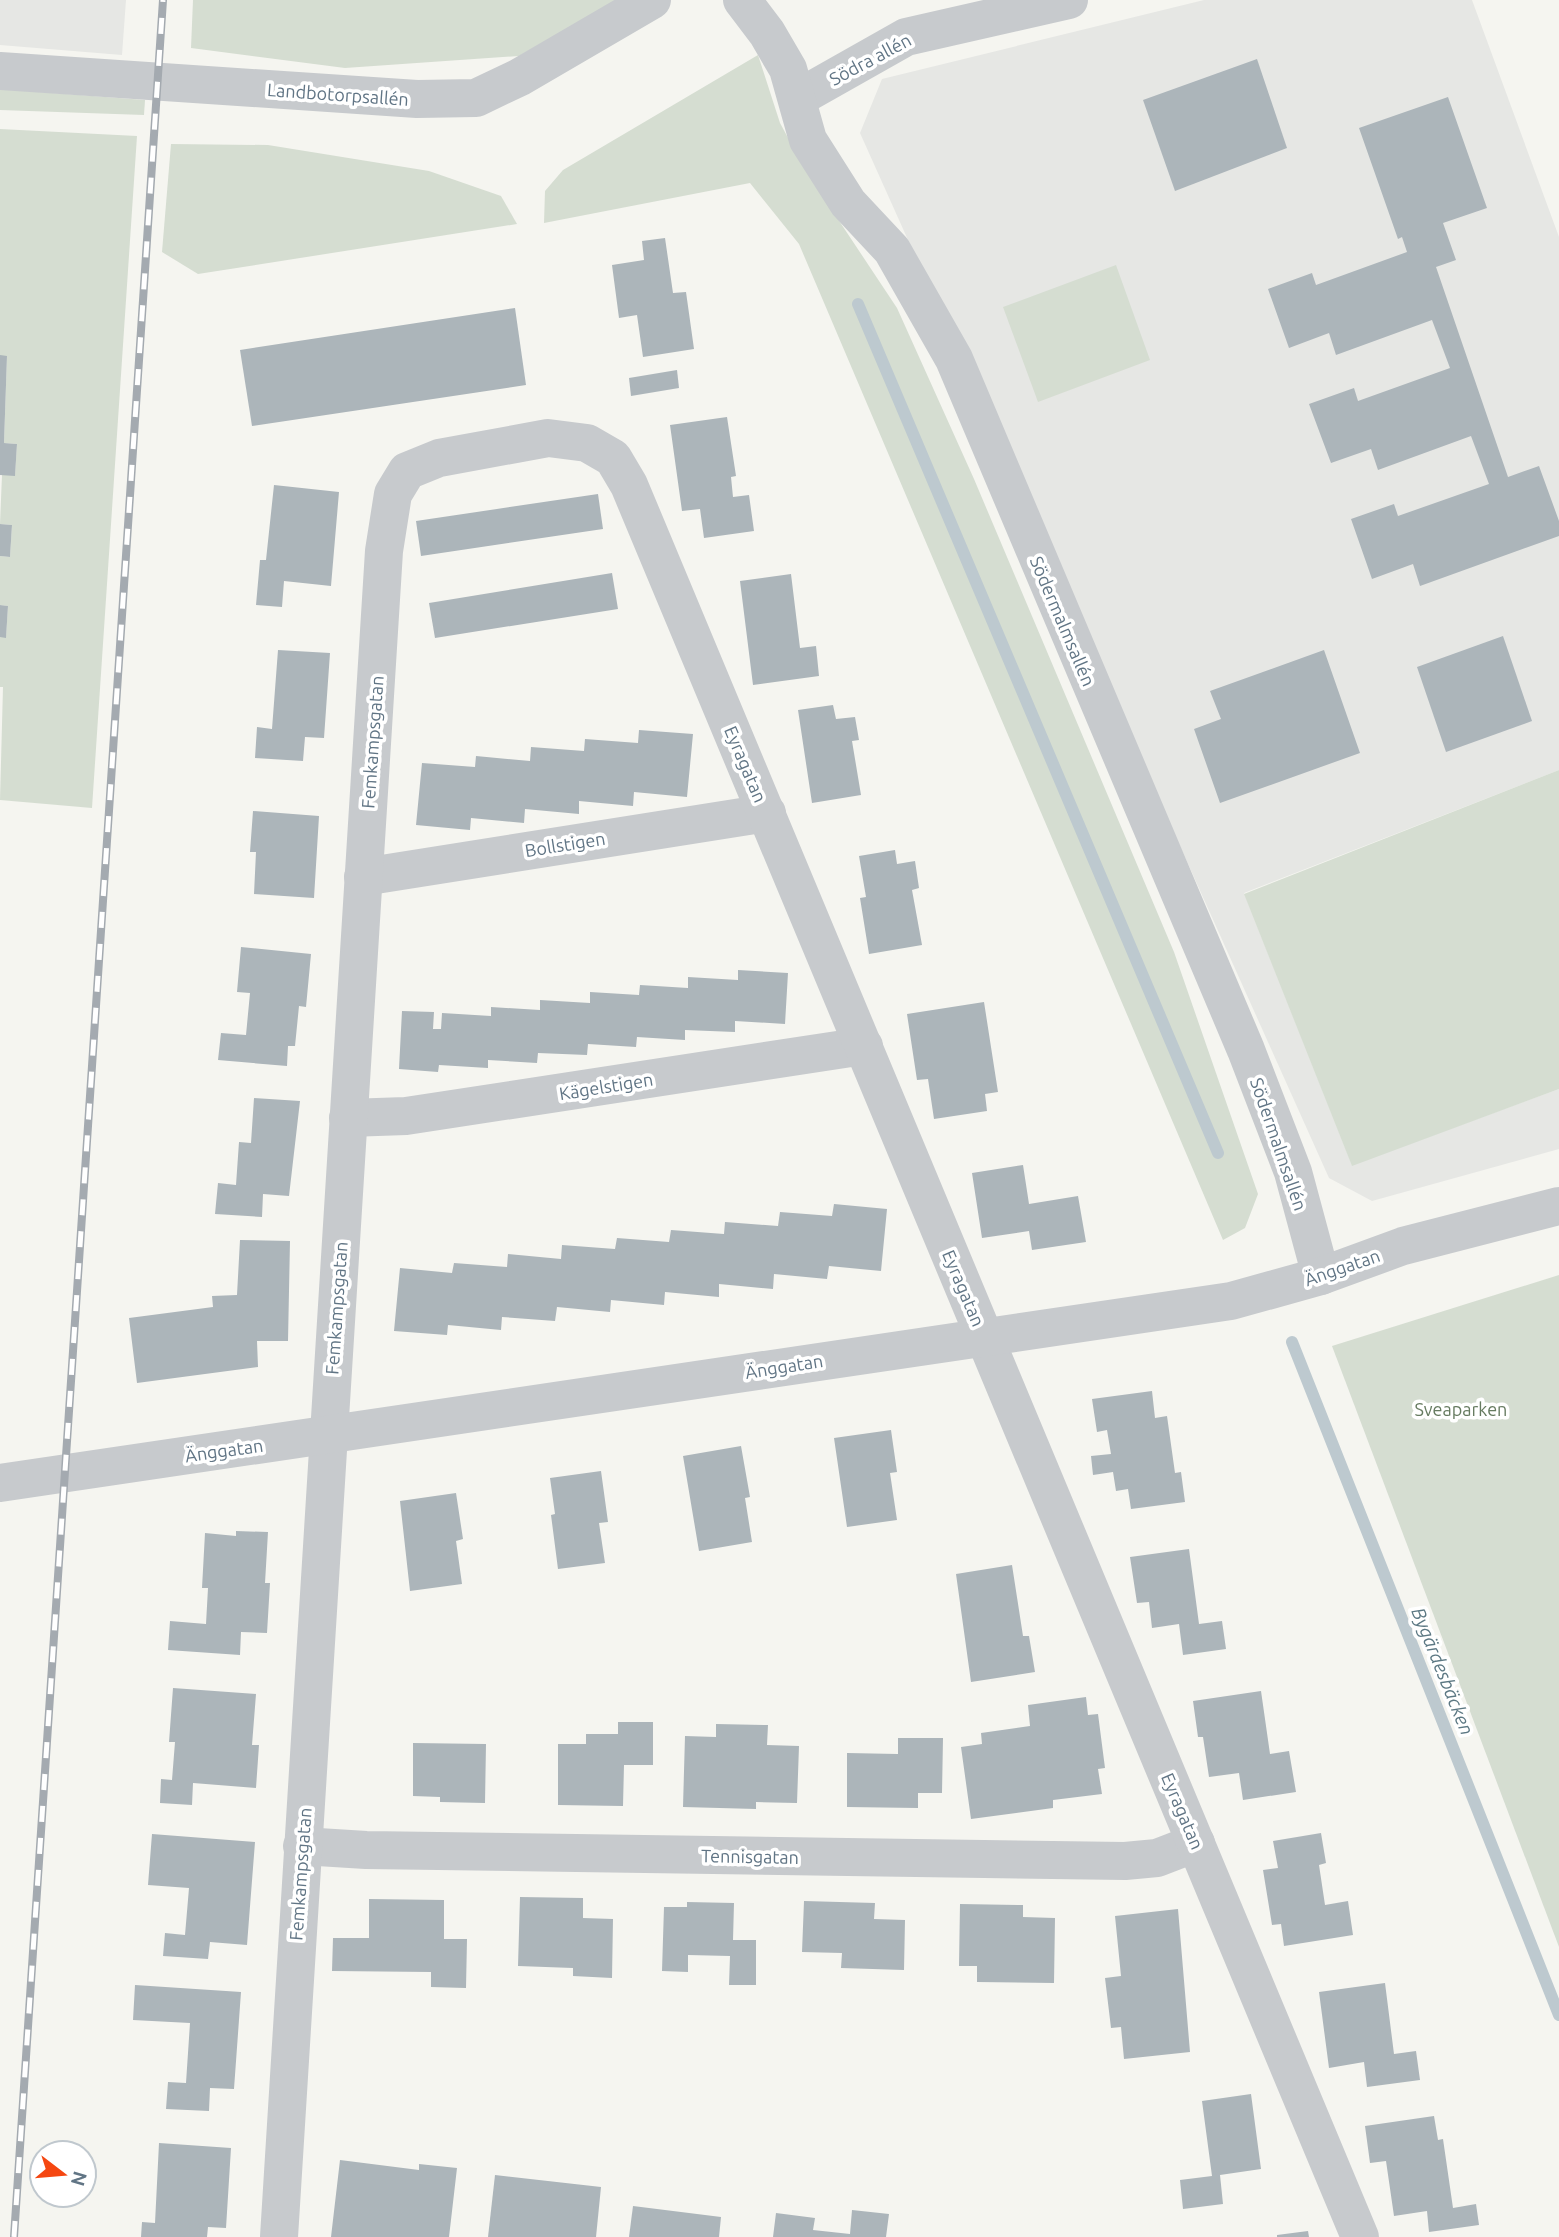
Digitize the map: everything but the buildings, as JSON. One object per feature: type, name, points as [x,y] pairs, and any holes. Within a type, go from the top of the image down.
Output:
[{"type":"street","name":"Landbotorpsallén","points":[[0,71],[418,99],[475,98],[520,77],[652,0]]},
{"type":"street","name":"Södermalmsallén","points":[[741,0],[767,33],[788,69],[808,139],[848,203],[892,250],[954,359],[1246,1050],[1293,1172],[1321,1276]]},
{"type":"street","name":"Södra allén","points":[[798,99],[906,37],[1069,0]]},
{"type":"street","name":"Eyragatan","points":[[491,448],[548,438],[587,443],[613,458],[629,485],[1360,2237]]},
{"type":"street","name":"Femkampsgatan","points":[[279,2237],[384,551],[393,494],[407,471],[439,458],[491,448]]},
{"type":"street","name":"Bollstigen","points":[[363,877],[766,813]]},
{"type":"street","name":"Kägelstigen","points":[[348,1118],[406,1116],[864,1046]]},
{"type":"street","name":"Änggatan","points":[[0,1483],[984,1335],[1231,1301],[1321,1276],[1403,1246],[1559,1206]]},
{"type":"street","name":"Tennisgatan","points":[[302,1846],[366,1850],[1125,1861],[1157,1858],[1196,1843]]},
{"type":"shaded area","points":[[0,0],[126,0],[122,55],[0,45]]},
{"type":"shaded area","points":[[1204,0],[1472,0],[1559,237],[1559,770],[1244,893],[1352,1165],[1559,1089],[1559,1149],[1372,1201],[1329,1178],[860,133],[882,79]]},
{"type":"green space","points":[[193,0],[618,0],[519,56],[345,68],[191,48]]},
{"type":"green space","points":[[758,55],[780,123],[806,171],[897,308],[974,479],[1174,952],[1258,1194],[1245,1228],[1223,1240],[799,244],[750,183],[544,223],[545,191],[563,170]]},
{"type":"green space","points":[[0,89],[145,100],[144,115],[0,110]]},
{"type":"green space","points":[[0,129],[137,136],[92,808],[0,800],[3,687],[0,687],[0,637],[6,637],[8,606],[0,605],[0,556],[10,557],[12,525],[0,524],[2,475],[15,475],[17,444],[4,443],[7,356],[0,356]]},
{"type":"green space","points":[[171,144],[268,145],[429,171],[501,196],[517,224],[198,274],[162,252]]},
{"type":"green space","points":[[1116,265],[1150,360],[1038,402],[1003,307]]},
{"type":"green space","points":[[1559,770],[1559,1089],[1352,1166],[1244,894]]},
{"type":"green space","name":"Sveaparken","points":[[1559,1275],[1559,1947],[1332,1346]]},
{"type":"waterway","points":[[858,304],[1218,1153]]},
{"type":"waterway","name":"Bygärdesbäcken","points":[[1292,1342],[1559,2015]]},
{"type":"railway","points":[[14,2237],[163,0]]}]
